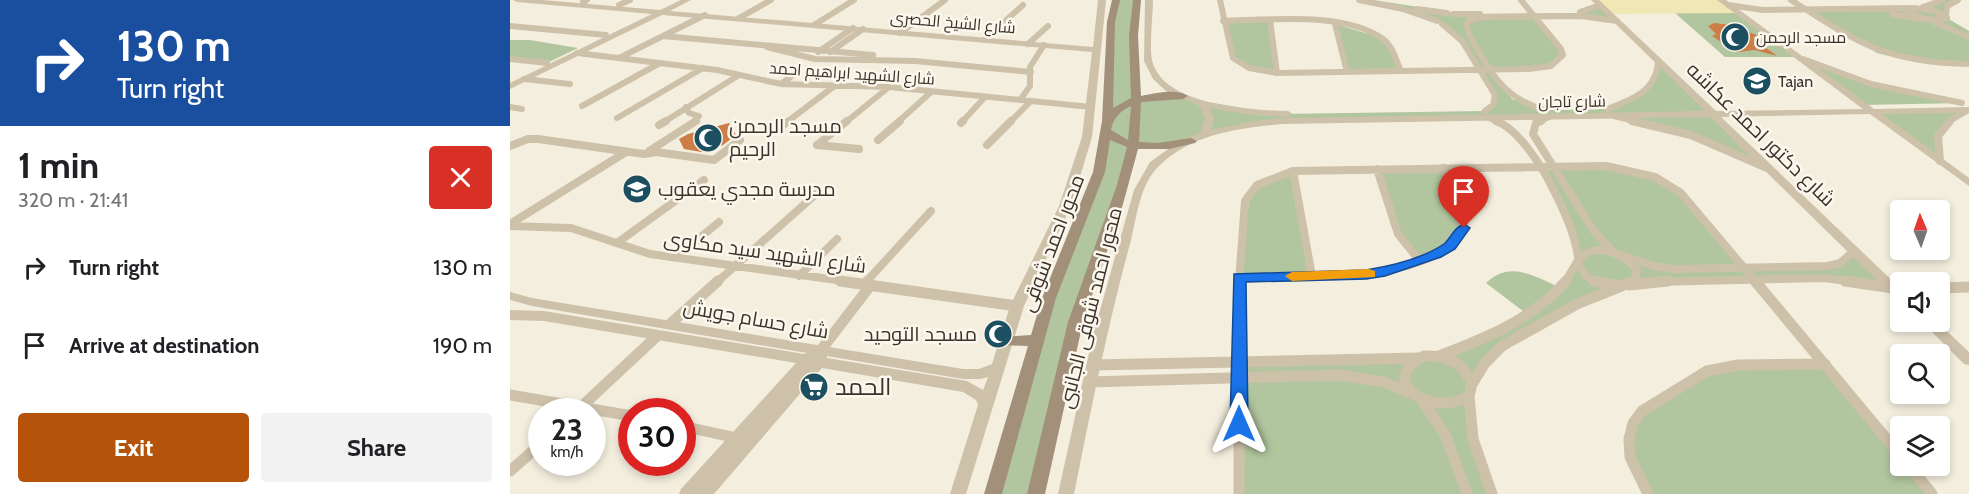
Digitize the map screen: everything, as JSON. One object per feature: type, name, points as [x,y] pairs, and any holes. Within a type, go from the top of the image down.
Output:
[{"type":"main road","name":"محور احمد شوقى","points":[[993,494],[1037,340],[1064,260],[1100,172],[1106,126],[1111,22],[1105,0]]},
{"type":"main road","points":[[1036,494],[1052,416],[1080,308],[1133,145],[1136,100],[1134,25],[1137,0]]},
{"type":"main road","points":[[1183,96],[1159,96],[1136,100],[1117,109],[1106,126],[1116,139],[1133,145],[1163,147],[1191,142]]},
{"type":"main road","points":[[1005,341],[1037,340]]},
{"type":"street","points":[[517,0],[651,12],[662,10],[677,0]]},
{"type":"street","name":"شارع الشيخ الحصرى","points":[[564,0],[1095,50]]},
{"type":"street","points":[[619,5],[630,0]]},
{"type":"street","points":[[510,86],[662,10],[687,0]]},
{"type":"street","points":[[739,18],[771,0]]},
{"type":"street","points":[[814,25],[854,0]]},
{"type":"street","points":[[900,33],[945,0]]},
{"type":"street","points":[[958,494],[995,368],[1017,306],[1065,206],[1087,137],[1095,50],[1105,0]]},
{"type":"street","points":[[1149,0],[1150,69],[1161,84],[1183,96]]},
{"type":"street","points":[[1220,0],[1233,58],[1249,68],[1277,73],[1539,69],[1560,61],[1563,55],[1561,49],[1521,0]]},
{"type":"street","points":[[1359,0],[1403,9],[1440,23],[1462,41],[1496,99],[1486,114],[1513,129],[1538,167],[1575,230],[1579,269],[1592,279],[1610,286],[1667,281],[1842,279],[1890,289]]},
{"type":"street","points":[[1373,0],[1464,16],[1468,34],[1512,99],[1547,113],[1536,123],[1533,134],[1593,230],[1616,254],[1626,259],[1637,270],[1635,281],[1577,304],[1502,346],[1485,363],[1469,396],[1473,439],[1492,494]]},
{"type":"street","points":[[1791,0],[1858,44],[1883,55],[1930,64],[1969,64]]},
{"type":"street","points":[[1919,8],[1943,0]]},
{"type":"street","points":[[1947,17],[1947,6],[1958,0]]},
{"type":"street","points":[[1440,23],[1467,23],[1482,17],[1584,12],[1598,2]]},
{"type":"street","name":"شارع دكتور احمد عكاشه","points":[[1598,2],[1707,111],[1890,284]]},
{"type":"street","points":[[1724,2],[1763,10],[1884,13],[1925,19],[1947,17]]},
{"type":"street","points":[[1724,2],[1969,183]]},
{"type":"street","points":[[984,40],[1023,5]]},
{"type":"street","points":[[1910,8],[1909,13],[1969,37]]},
{"type":"street","points":[[1746,18],[1768,14],[1919,8],[1947,17],[1969,31]]},
{"type":"street","points":[[510,81],[651,12]]},
{"type":"street","points":[[1440,23],[1437,16],[1450,14],[1588,16],[1617,21]]},
{"type":"street","points":[[619,58],[705,15]]},
{"type":"street","points":[[1223,21],[1270,20],[1335,24],[1361,29],[1382,38],[1388,44],[1401,71]]},
{"type":"street","points":[[1270,20],[1277,73]]},
{"type":"street","points":[[1335,24],[1347,72]]},
{"type":"street","points":[[510,26],[606,35]]},
{"type":"street","points":[[1028,44],[1048,26]]},
{"type":"street","points":[[807,58],[853,28]]},
{"type":"street","points":[[819,60],[863,29]]},
{"type":"street","points":[[663,36],[1031,72]]},
{"type":"street","points":[[1020,100],[1029,86],[1030,68],[1044,45]]},
{"type":"street","points":[[767,47],[819,60],[896,59]]},
{"type":"street","name":"شارع الشهيد ابراهيم احمد","points":[[577,53],[703,68],[782,84],[889,87],[930,93],[1091,107]]},
{"type":"street","points":[[1797,57],[1871,84],[1967,107]]},
{"type":"street","points":[[510,59],[547,63]]},
{"type":"street","points":[[1610,112],[1645,92],[1657,77],[1658,62]]},
{"type":"street","points":[[582,106],[660,63]]},
{"type":"street","points":[[617,118],[703,68]]},
{"type":"street","points":[[782,84],[798,72]]},
{"type":"street","points":[[658,125],[739,75]]},
{"type":"street","points":[[524,79],[570,84]]},
{"type":"street","points":[[776,130],[837,84]]},
{"type":"street","points":[[859,149],[818,145],[889,87]]},
{"type":"street","points":[[878,140],[930,93]]},
{"type":"street","name":"شارع تاجان","points":[[1183,96],[1200,103],[1249,112],[1303,117],[1707,111],[1872,112],[1967,107]]},
{"type":"street","points":[[961,123],[986,97]]},
{"type":"street","points":[[987,145],[1031,101]]},
{"type":"street","points":[[1191,142],[1210,122],[1207,109],[1200,103]]},
{"type":"street","name":"شارع تاجان","points":[[1707,111],[1863,105],[1967,107]]},
{"type":"street","points":[[510,107],[522,109]]},
{"type":"street","points":[[644,154],[698,119],[699,116],[689,113],[686,107]]},
{"type":"street","points":[[1940,161],[1936,150],[1939,130],[1967,107]]},
{"type":"street","points":[[1610,112],[1691,135],[1767,168]]},
{"type":"street","name":"شارع تاجان","points":[[1191,142],[1261,123],[1303,117]]},
{"type":"street","points":[[510,146],[538,139],[626,152],[644,154],[656,152],[714,160],[740,140]]},
{"type":"street","name":"محور احمد شوقى الجانبى","points":[[1066,494],[1111,287],[1142,183],[1155,163],[1191,142]]},
{"type":"street","points":[[510,225],[626,152]]},
{"type":"street","points":[[1239,278],[1366,274],[1419,260],[1450,246],[1464,228],[1463,209],[1443,168]]},
{"type":"street","points":[[1239,494],[1239,278],[1245,201],[1257,185],[1293,171],[1622,168],[1669,184],[1681,193],[1746,268],[1890,443]]},
{"type":"street","points":[[1377,169],[1398,234],[1419,260]]},
{"type":"street","points":[[1293,171],[1312,276]]},
{"type":"street","points":[[617,243],[704,180]]},
{"type":"street","points":[[670,324],[816,194]]},
{"type":"street","points":[[704,494],[815,358],[867,286],[931,211]]},
{"type":"street","points":[[675,258],[719,222]]},
{"type":"street","name":"شارع الشهيد سيد مكاوى","points":[[510,225],[572,228],[634,250],[675,258],[1017,306]]},
{"type":"street","points":[[800,276],[837,239]]},
{"type":"street","points":[[1093,366],[1438,356],[1472,343],[1538,308],[1563,287],[1577,260],[1592,250],[1674,269],[1828,266],[1840,263],[1854,251]]},
{"type":"street","points":[[1950,288],[1969,287]]},
{"type":"street","name":"شارع حسام جويش","points":[[510,296],[670,324],[815,358],[968,387],[982,396],[985,403]]},
{"type":"street","name":"شارع حسام جويش","points":[[510,315],[544,316],[657,336],[815,358],[971,375],[995,368]]},
{"type":"street","points":[[1940,332],[1969,360]]},
{"type":"street","points":[[591,398],[657,336]]},
{"type":"street","points":[[1438,356],[1457,363],[1465,369],[1473,384]]},
{"type":"street","points":[[687,494],[737,438],[815,358]]},
{"type":"street","points":[[1418,358],[1405,370],[1407,386],[1431,410],[1449,438],[1467,494]]},
{"type":"street","points":[[1648,494],[1630,457],[1629,439],[1633,423],[1642,411],[1707,371],[1738,365],[1825,364]]},
{"type":"street","points":[[1089,382],[1353,376],[1384,382],[1441,406],[1452,405],[1469,396]]},
{"type":"street","points":[[510,395],[528,399]]},
{"type":"street","points":[[696,429],[737,438]]},
{"type":"street","points":[[510,471],[528,455]]},
{"type":"street","points":[[1918,476],[1932,494]]},
{"type":"green space","points":[[1116,0],[1138,0],[1136,100],[1171,96],[1280,114],[1484,111],[1496,99],[1462,41],[1442,24],[1373,0],[1463,14],[1578,13],[1600,5],[1617,21],[1603,18],[1536,17],[1563,55],[1552,66],[1492,70],[1512,99],[1545,110],[1607,109],[1652,85],[1658,62],[1767,168],[1717,145],[1612,116],[1282,121],[1241,126],[1191,141],[1133,145],[1106,231],[1037,494],[993,494],[1049,298],[1099,172]]},
{"type":"green space","points":[[1943,0],[1958,0],[1947,6],[1947,18],[1969,31],[1969,64],[1915,62],[1877,53],[1806,10],[1919,8]]},
{"type":"green space","points":[[1675,13],[1740,13],[1797,57],[1725,57]]},
{"type":"green space","points":[[1270,20],[1277,73],[1262,71],[1233,58],[1223,21]]},
{"type":"green space","points":[[1335,24],[1382,38],[1401,71],[1347,72]]},
{"type":"green space","points":[[510,40],[530,40],[578,48],[547,63],[510,59]]},
{"type":"green space","points":[[1797,57],[1843,76],[1962,103],[1863,105]]},
{"type":"green space","points":[[1968,110],[1939,130],[1940,161],[1872,112]]},
{"type":"green space","points":[[1606,166],[1669,184],[1746,269],[1828,266],[1854,251],[1890,284],[1890,288],[1842,279],[1648,282],[1577,304],[1485,363],[1468,410],[1492,494],[1239,494],[1240,363],[1431,356],[1527,314],[1486,283],[1496,276],[1514,271],[1562,288],[1569,279],[1578,248],[1538,167]]},
{"type":"green space","points":[[1443,168],[1463,209],[1459,238],[1419,260],[1403,243],[1377,169]]},
{"type":"green space","points":[[1293,171],[1312,276],[1239,278],[1250,193]]},
{"type":"green space","points":[[1825,364],[1890,443],[1890,476],[1918,476],[1932,494],[1648,494],[1630,457],[1633,423],[1707,371]]},
{"type":"sand","points":[[1595,0],[1722,0],[1740,13],[1610,14]]},
{"type":"building","name":"مسجد الرحمن","points":[[1714,23],[1739,26],[1757,35],[1753,38],[1777,56],[1755,50],[1738,52],[1727,49],[1729,47],[1712,36],[1716,34],[1708,26]]},
{"type":"building","name":"مسجد الرحمن الرحيم","points":[[729,123],[736,135],[723,145],[701,152],[684,149],[679,139],[688,134]]},
{"type":"slow traffic","points":[[1292,276],[1369,274]]},
{"type":"place","name":"مسجد الرحمن","points":[[1735,37]]},
{"type":"place","name":"Tajan","points":[[1757,81]]},
{"type":"place","name":"مسجد الرحمن الرحيم","points":[[708,138]]},
{"type":"place","name":"مدرسة مجدي يعقوب","points":[[637,189]]},
{"type":"place","name":"مسجد التوحيد","points":[[998,334]]},
{"type":"place","name":"الحمد","points":[[814,387]]},
{"type":"route","points":[[1239,424],[1239,278],[1366,274],[1385,271],[1436,254],[1459,238],[1464,228]]}]
